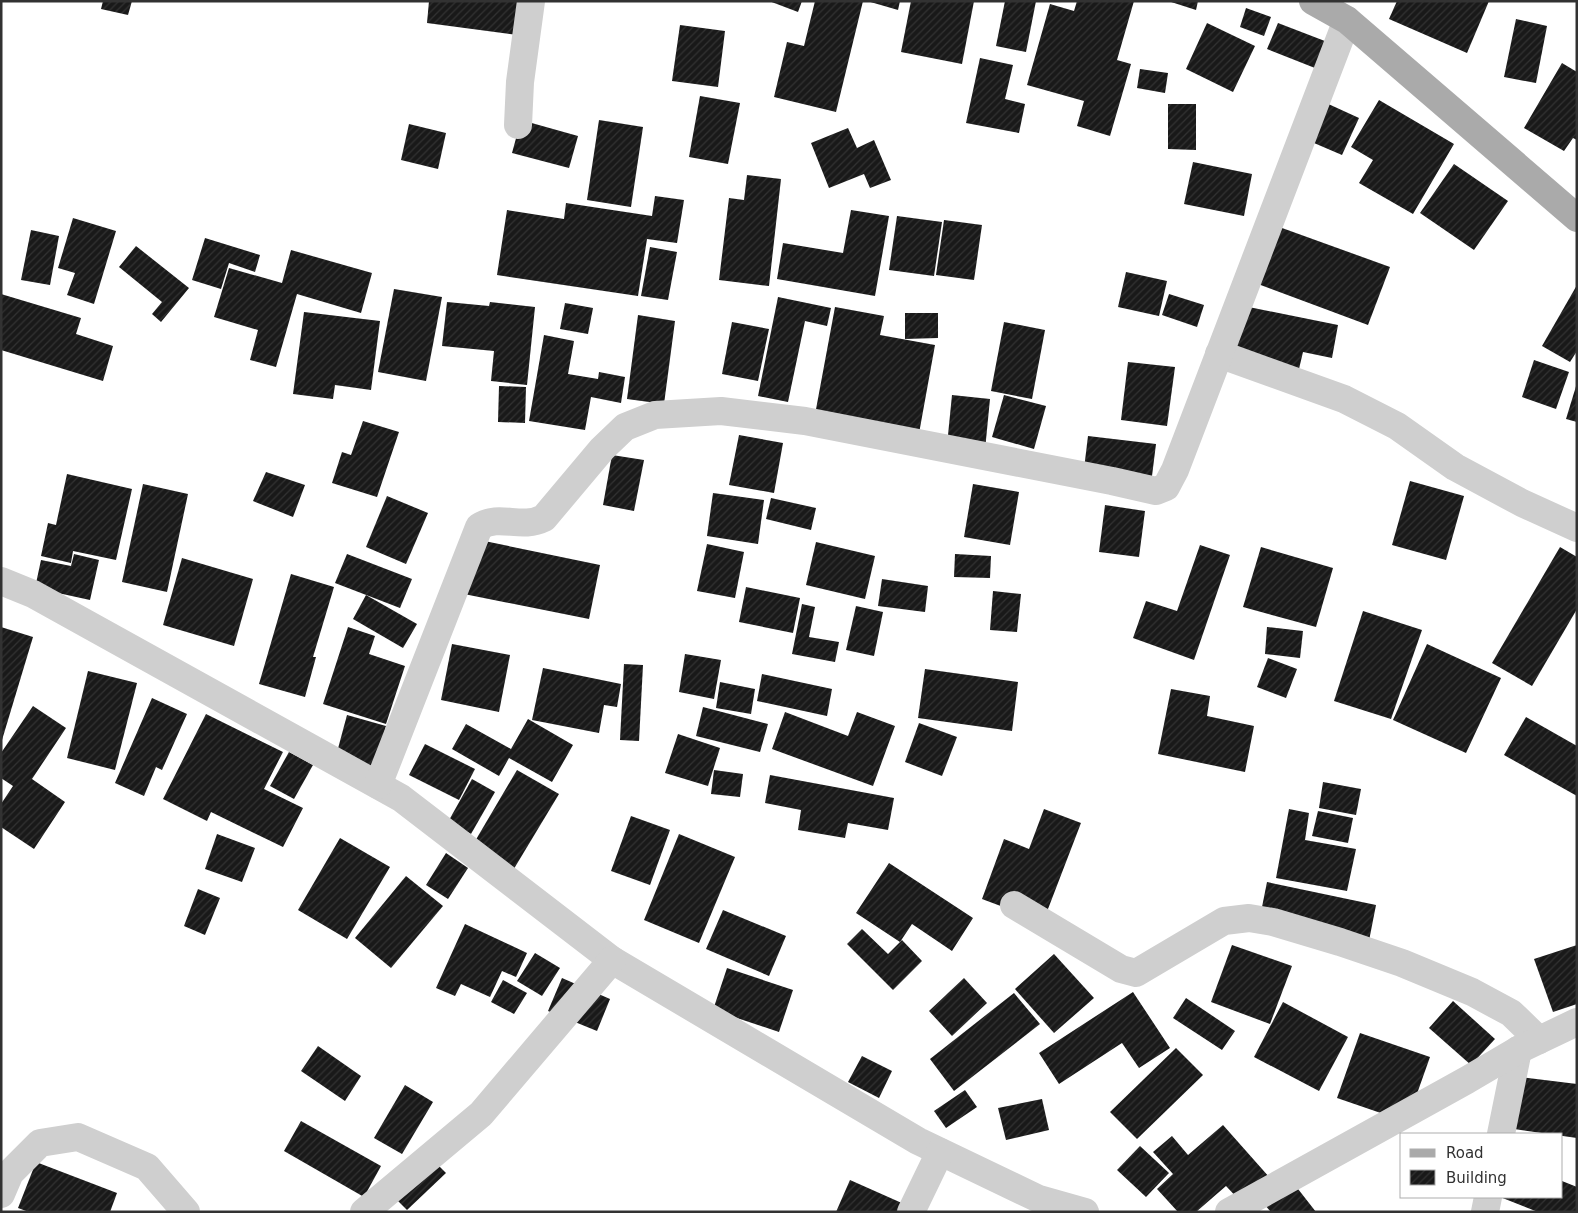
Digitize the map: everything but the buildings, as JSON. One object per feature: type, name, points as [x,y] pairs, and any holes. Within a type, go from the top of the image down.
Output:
[{"type":"main road","points":[[1313,1],[1347,20],[1577,218]]},
{"type":"street","points":[[518,125],[520,82],[531,1]]},
{"type":"street","points":[[378,785],[479,526],[488,521],[533,523],[544,518],[602,448],[625,427],[655,416],[721,411],[805,421],[1102,479],[1156,492],[1166,487],[1175,470],[1347,20]]},
{"type":"street","points":[[1219,354],[1344,399],[1397,426],[1455,466],[1522,503],[1577,528]]},
{"type":"street","points":[[1,581],[33,594],[401,798],[612,960],[918,1142],[940,1152],[1038,1206],[1085,1212]]},
{"type":"street","points":[[1014,905],[1121,969],[1136,973],[1224,921],[1249,918],[1273,922],[1402,963],[1472,992],[1511,1013],[1528,1045],[1501,1133]]},
{"type":"street","points":[[364,1212],[481,1114],[612,960]]},
{"type":"street","points":[[1229,1212],[1528,1045],[1577,1022]]},
{"type":"street","points":[[1,1194],[10,1173],[40,1143],[78,1138],[147,1167],[186,1212]]},
{"type":"street","points":[[911,1212],[940,1152]]},
{"type":"street","points":[[1485,1212],[1488,1198]]}]
